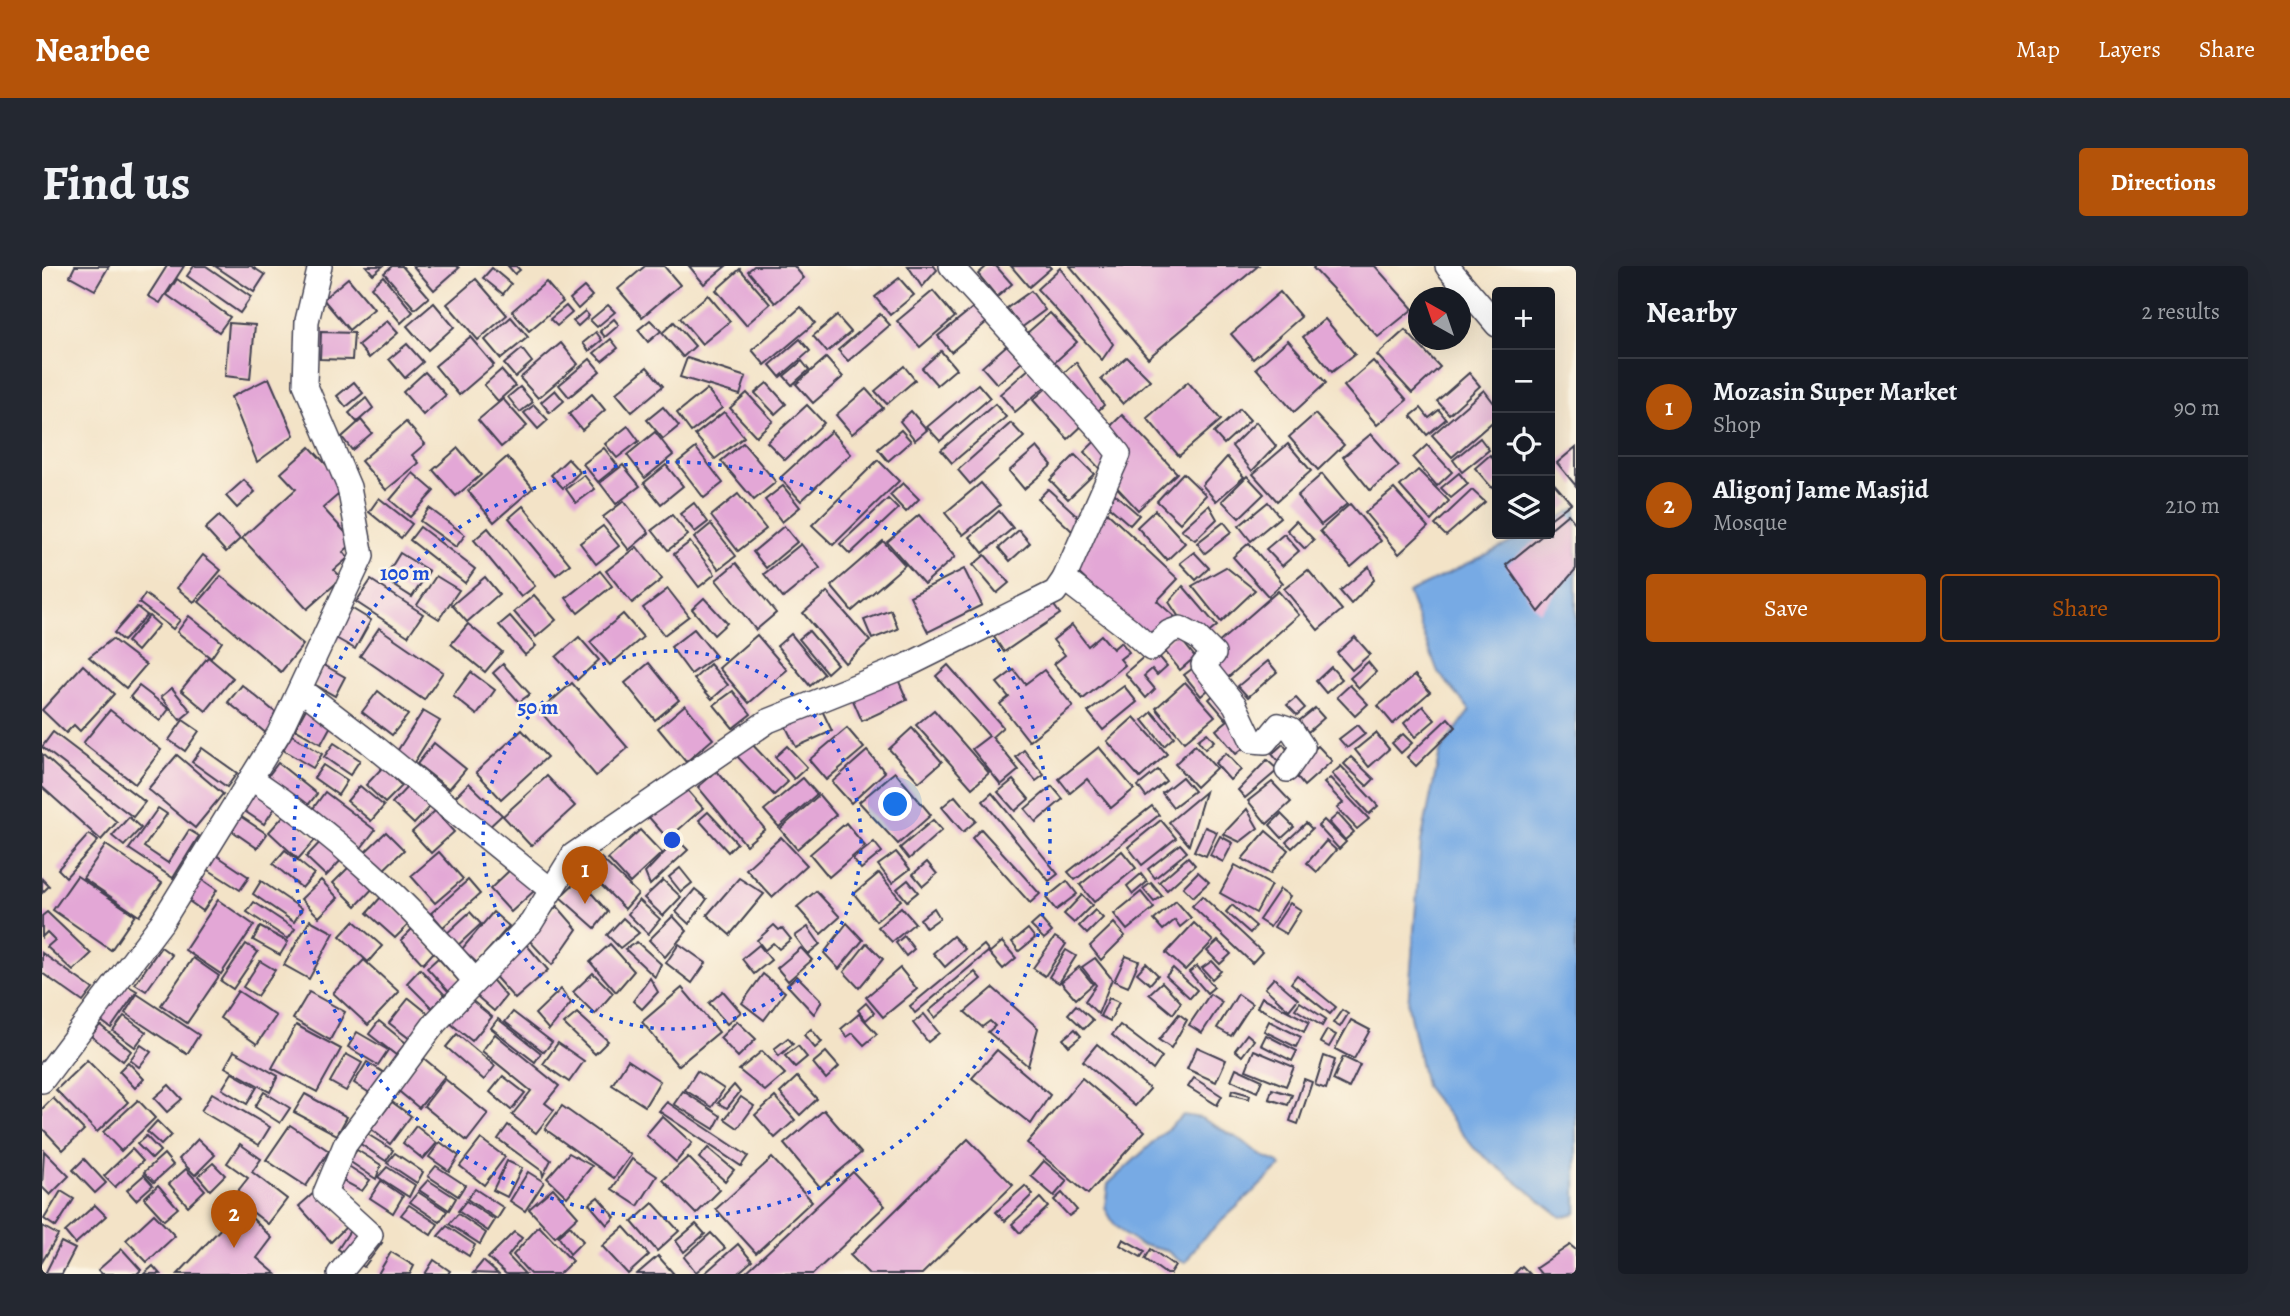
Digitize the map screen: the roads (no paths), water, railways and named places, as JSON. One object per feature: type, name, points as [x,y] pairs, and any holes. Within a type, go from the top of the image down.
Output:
[{"type":"street","points":[[42,1081],[162,922],[279,733],[362,556],[349,487],[304,384],[307,321],[320,266]]},
{"type":"street","points":[[339,1274],[371,1235],[324,1193],[345,1145],[435,1023],[531,923],[573,855],[768,721],[908,665],[1055,592],[1064,579],[1119,454],[951,266]]},
{"type":"street","points":[[1447,266],[1492,319]]},
{"type":"street","points":[[1064,579],[1151,649],[1169,632],[1180,628],[1197,637],[1213,654],[1203,665],[1235,705],[1252,741],[1265,742],[1279,725],[1291,729],[1303,747],[1287,770]]},
{"type":"street","points":[[300,689],[369,741],[551,890]]},
{"type":"street","points":[[251,778],[364,864],[428,926],[475,981]]},
{"type":"water","points":[[1576,508],[1576,1213],[1561,1217],[1474,1148],[1425,1086],[1408,1006],[1421,842],[1440,752],[1470,710],[1438,672],[1408,593],[1518,539],[1555,539],[1555,520]]},
{"type":"water","points":[[1183,1115],[1201,1118],[1281,1166],[1199,1242],[1186,1262],[1180,1261],[1167,1251],[1139,1244],[1125,1235],[1114,1224],[1105,1208],[1108,1184]]},
{"type":"place","name":"Mozasin Super Market","points":[[585,904]]},
{"type":"place","name":"Aligonj Jame Masjid","points":[[234,1248]]}]
